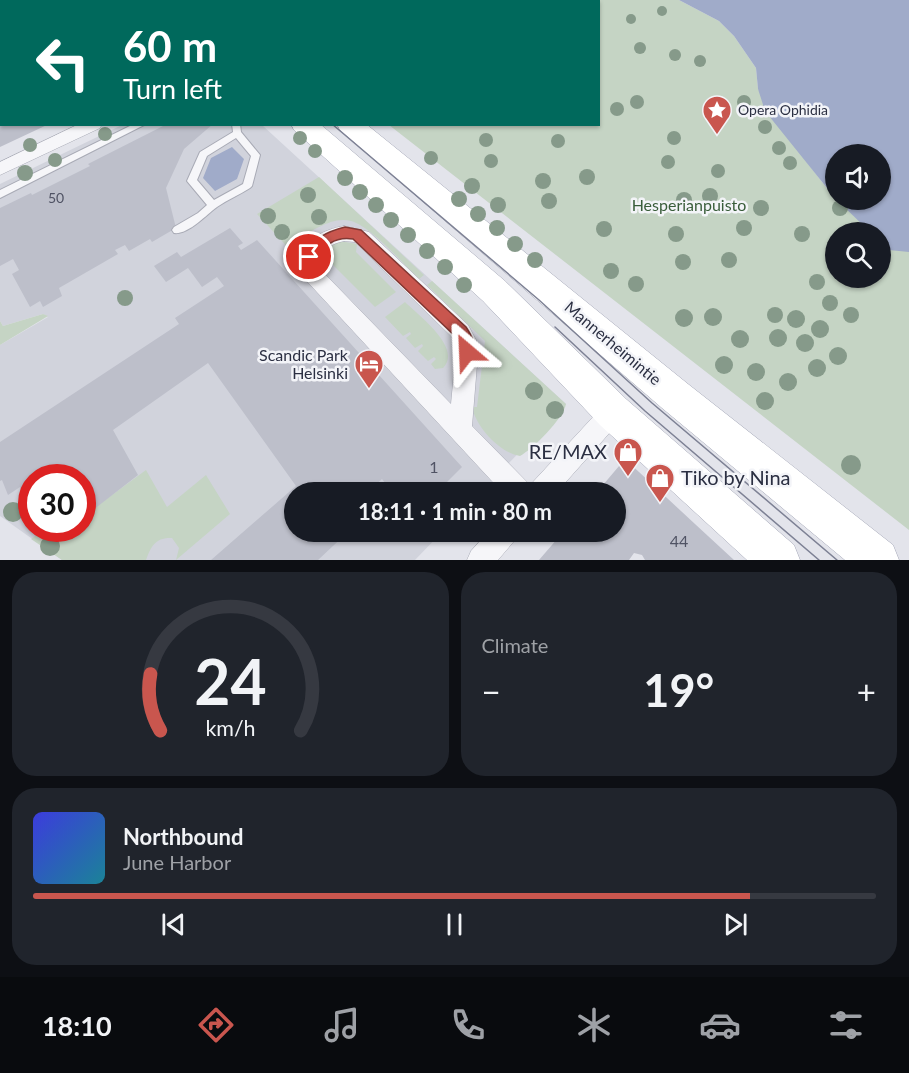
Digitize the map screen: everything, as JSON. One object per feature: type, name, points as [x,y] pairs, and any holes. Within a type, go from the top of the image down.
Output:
[{"type":"main road","points":[[305,126],[494,291],[613,412],[780,560]]},
{"type":"main road","name":"Mannerheimintie","points":[[351,126],[675,396],[878,560]]},
{"type":"street","points":[[0,170],[90,126]]},
{"type":"street","points":[[459,429],[467,352],[466,340],[461,332],[362,237],[345,232],[324,240],[312,252],[308,260],[310,271],[459,429],[509,482]]},
{"type":"street","points":[[550,482],[613,412]]},
{"type":"street","points":[[480,560],[496,542]]},
{"type":"lane","points":[[0,194],[138,126]]},
{"type":"lane","points":[[177,230],[201,216],[213,205],[247,186],[256,155],[237,129],[203,154],[192,181],[213,205]]},
{"type":"shaded area","points":[[120,126],[263,126],[566,404],[491,482],[284,482],[284,542],[432,542],[415,560],[62,560],[37,542],[96,542],[96,464],[18,464],[18,529],[0,516],[0,345],[48,317],[43,314],[3,326],[0,321],[0,184]]},
{"type":"green space","name":"Hesperianpuisto","points":[[600,0],[679,0],[719,21],[734,36],[756,68],[758,89],[789,139],[825,186],[825,210],[869,210],[909,222],[909,530],[390,126],[600,126]]},
{"type":"green space","points":[[319,177],[424,275],[419,279],[368,230],[347,220],[331,222],[310,232],[303,237],[293,253],[257,214]]},
{"type":"green space","points":[[340,241],[357,244],[356,252],[396,292],[375,307],[326,258],[330,247]]},
{"type":"green space","points":[[432,281],[566,404],[547,433],[520,456],[512,454],[497,444],[478,423],[472,407],[477,407],[485,341],[427,285]]},
{"type":"green space","points":[[405,302],[428,323],[443,342],[448,360],[443,368],[435,369],[431,364],[436,359],[434,357],[428,361],[418,351],[423,346],[422,344],[415,348],[406,338],[411,334],[410,332],[403,336],[385,317]]},
{"type":"green space","points":[[43,314],[48,316],[0,345],[0,321],[3,326]]},
{"type":"green space","points":[[146,470],[167,507],[206,475],[230,514],[176,560],[179,548],[172,538],[162,539],[155,543],[146,560],[62,560],[35,542],[96,542],[96,507]]},
{"type":"water","points":[[679,0],[909,0],[909,252],[891,250],[891,222],[860,222],[847,210],[891,210],[891,144],[825,144],[825,186],[765,111],[758,89],[756,68],[734,36],[719,21]]},
{"type":"water","points":[[232,147],[244,159],[237,179],[215,191],[203,178],[211,158]]},
{"type":"building","points":[[0,126],[45,126],[0,147]]},
{"type":"building","points":[[163,126],[211,126],[184,149],[166,188],[176,228],[152,242],[150,239],[129,251],[125,245],[115,250],[118,254],[59,288],[62,296],[43,307],[40,301],[30,307],[12,274],[19,270],[13,259],[0,266],[0,208],[90,166],[88,164]]},
{"type":"building","points":[[230,228],[243,243],[238,246],[241,250],[257,240],[462,467],[447,482],[384,482],[382,479],[379,482],[293,482],[208,363],[113,430],[138,475],[96,508],[96,464],[18,464],[18,488],[8,495],[2,480],[0,481],[0,442],[179,324],[175,318],[224,286],[217,277],[202,287],[188,268],[166,282],[154,266],[177,252],[181,257]]},
{"type":"building","points":[[625,459],[734,560],[645,560],[642,555],[634,553],[629,560],[539,560],[555,542],[626,542],[626,482],[605,482]]},
{"type":"building","points":[[284,496],[284,542],[337,542],[318,560],[211,560]]},
{"type":"tram line","points":[[334,126],[539,300],[652,403],[837,560]]},
{"type":"tram line","points":[[555,327],[645,411],[819,560]]},
{"type":"place","name":"Opera Ophidia","points":[[717,136]]},
{"type":"place","name":"Scandic Park Helsinki","points":[[369,390]]},
{"type":"place","name":"RE/MAX","points":[[628,478]]},
{"type":"place","name":"Tiko by Nina","points":[[660,504]]},
{"type":"route","points":[[309,257],[318,244],[331,236],[351,232],[362,237],[461,332],[466,340],[467,352]]}]
